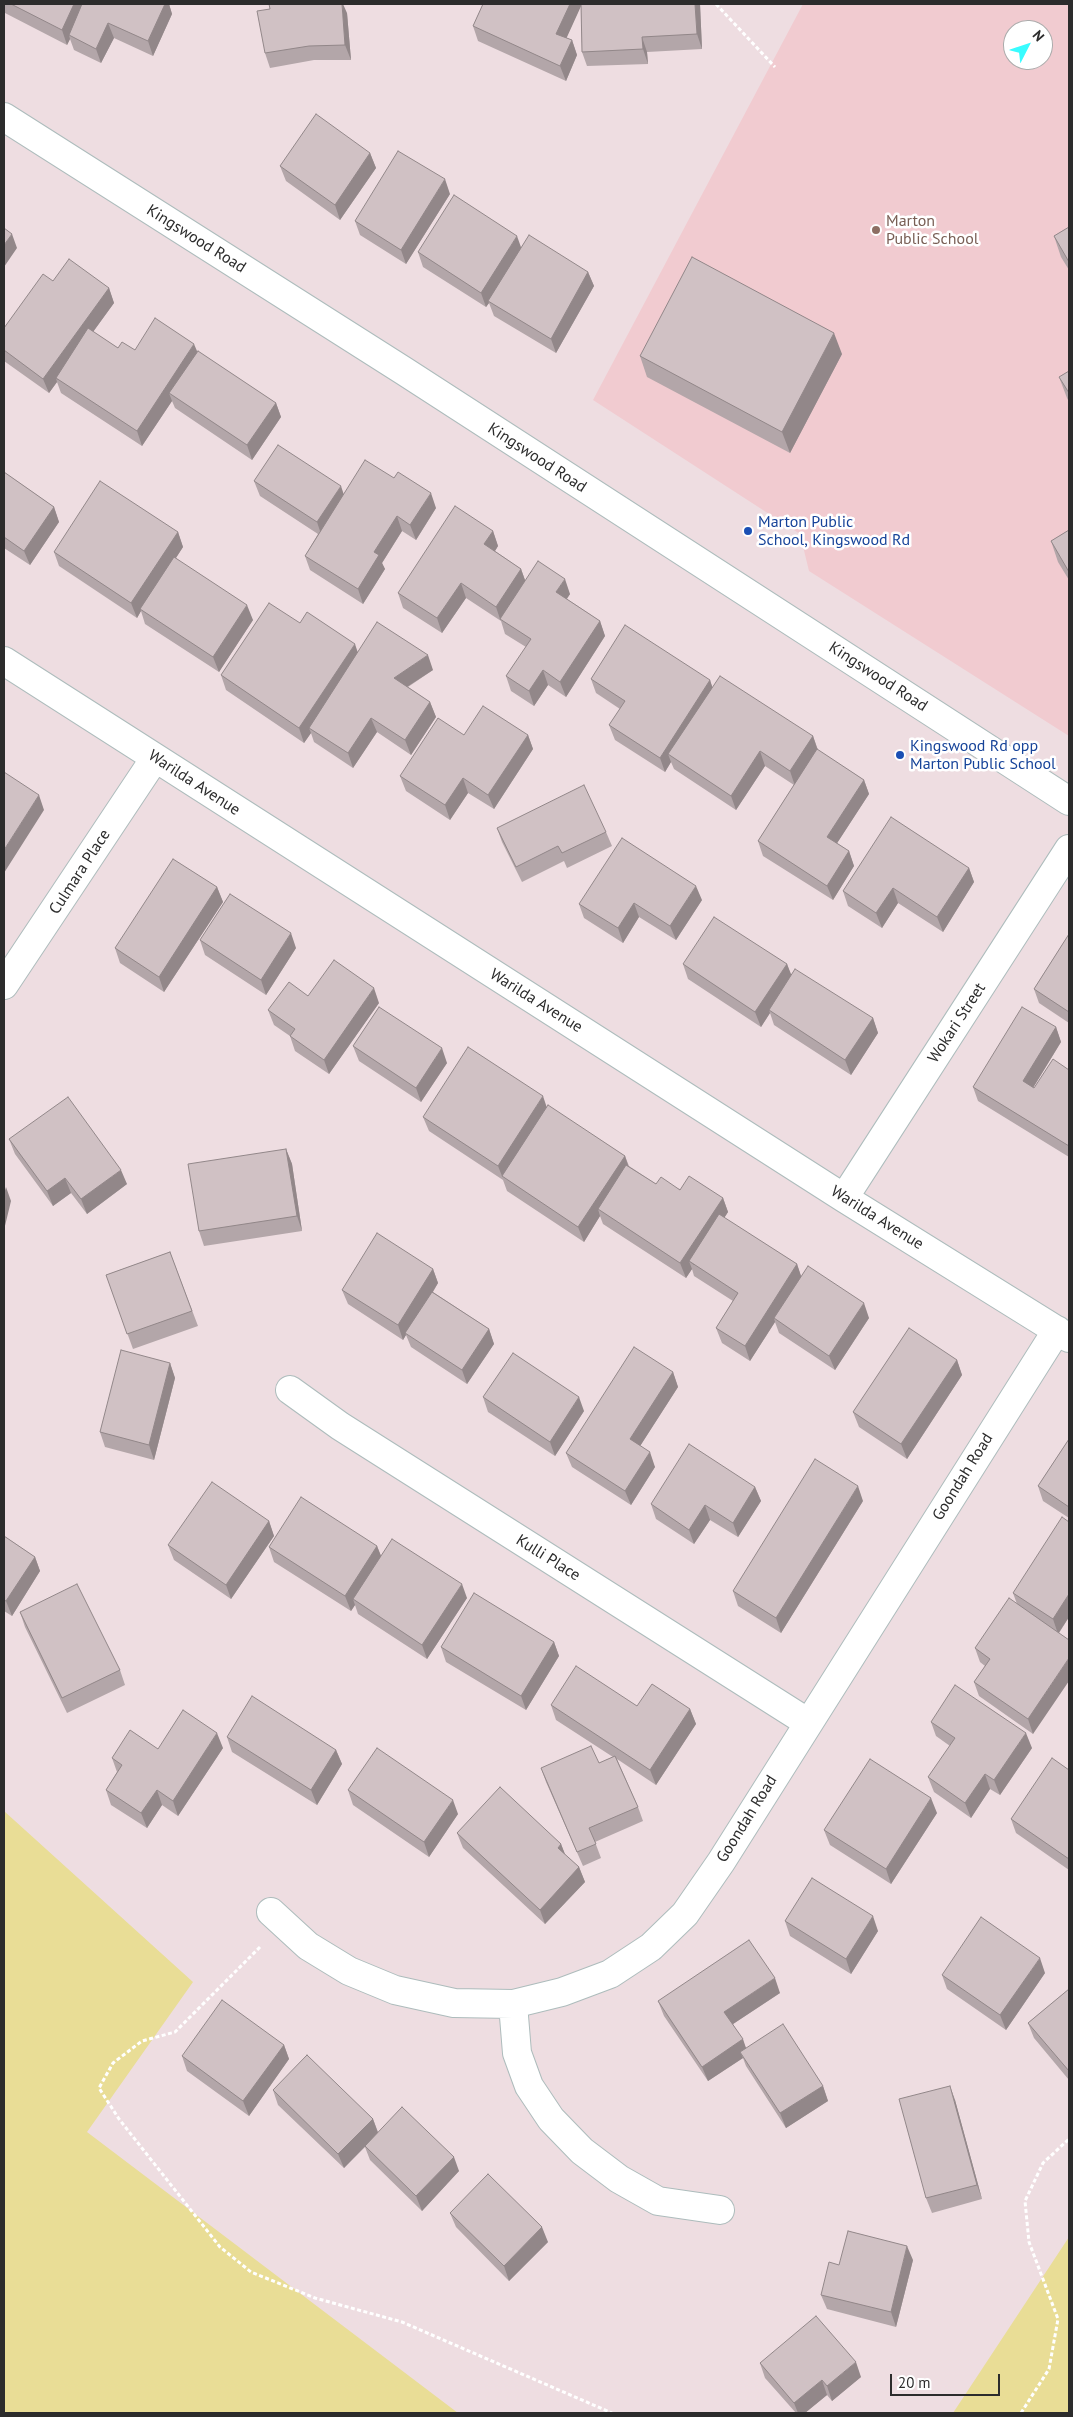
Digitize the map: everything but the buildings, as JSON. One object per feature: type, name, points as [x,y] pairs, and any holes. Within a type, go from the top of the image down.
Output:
[{"type":"street","name":"Kingswood Road","points":[[4,117],[412,376],[1069,801]]},
{"type":"street","name":"Warilda Avenue","points":[[4,661],[844,1198],[1063,1334]]},
{"type":"street","name":"Culmara Place","points":[[4,985],[155,758]]},
{"type":"street","name":"Wokari Street","points":[[844,1198],[1069,849]]},
{"type":"street","name":"Goondah Road","points":[[277,1918],[308,1946],[349,1971],[395,1990],[454,2003],[513,2004],[562,1992],[610,1974],[651,1947],[685,1914],[721,1862],[807,1722],[1063,1334]]},
{"type":"street","name":"Kulli Place","points":[[290,1390],[340,1426],[807,1722]]},
{"type":"street","points":[[513,2004],[517,2053],[529,2086],[551,2119],[582,2151],[619,2179],[658,2201],[720,2210]]},
{"type":"path","points":[[716,4],[775,66]]},
{"type":"path","points":[[277,1918],[175,2032],[142,2040],[113,2063],[99,2088],[119,2119],[220,2247],[251,2272],[314,2298],[402,2322],[612,2413]]},
{"type":"path","points":[[1020,2413],[1049,2369],[1058,2318],[1029,2242],[1025,2201],[1043,2163],[1069,2139]]},
{"type":"shaded area","name":"Marton Public School","points":[[803,4],[1069,4],[1069,736],[809,571],[800,534],[593,400]]},
{"type":"shaded area","points":[[4,1811],[193,1982],[87,2132],[458,2413],[4,2413]]},
{"type":"shaded area","points":[[1069,2237],[1069,2413],[953,2413]]},
{"type":"place","name":"Marton Public School","points":[[876,230]]},
{"type":"place","name":"Marton Public School, Kingswood Rd","points":[[748,531]]},
{"type":"place","name":"Kingswood Rd opp Marton Public School","points":[[900,755]]}]
